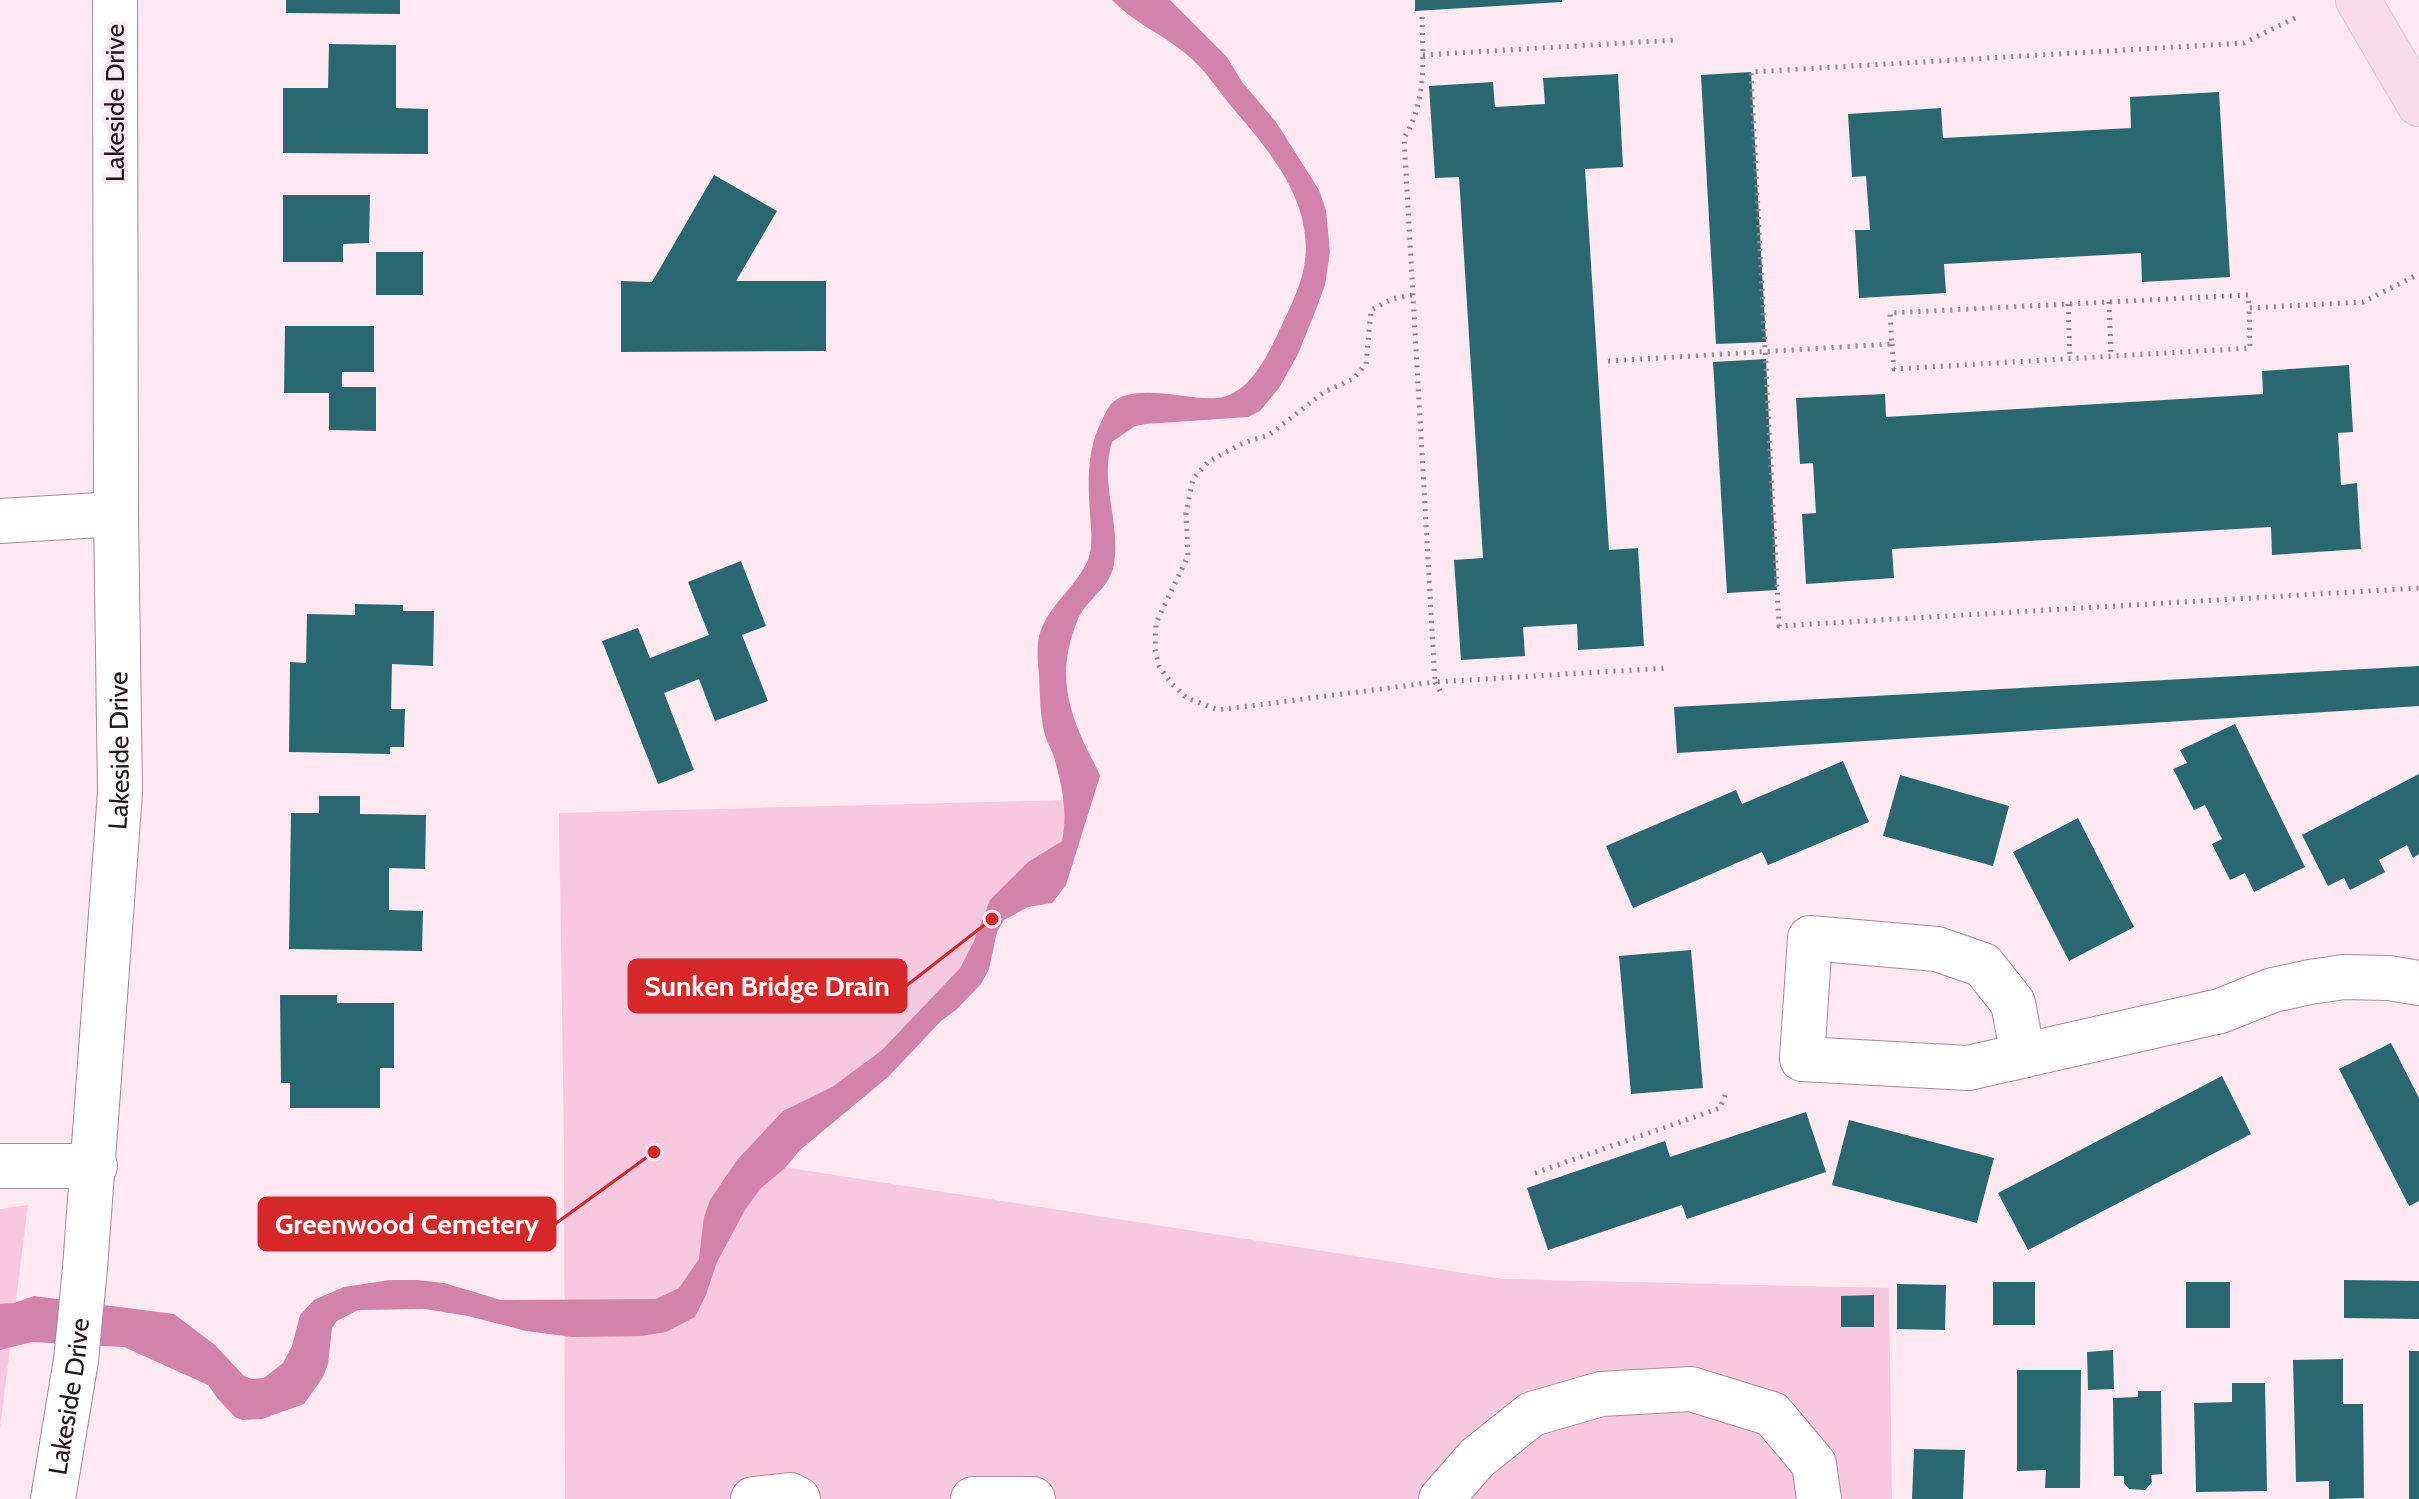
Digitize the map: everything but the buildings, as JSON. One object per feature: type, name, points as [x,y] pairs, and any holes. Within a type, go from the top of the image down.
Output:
[{"type":"main road","points":[[2358,0],[2419,104]]},
{"type":"street","name":"Lakeside Drive","points":[[53,1499],[76,1360],[95,1166],[120,792],[115,0]]},
{"type":"street","points":[[0,521],[116,514]]},
{"type":"street","points":[[2023,1056],[2013,1003],[1983,965],[1937,949],[1810,938],[1802,1059],[1968,1068],[2023,1056],[2220,1011],[2273,990],[2310,982],[2344,977],[2389,978],[2419,983]]},
{"type":"street","points":[[0,1166],[95,1166]]},
{"type":"street","points":[[1441,1499],[1477,1458],[1532,1414],[1601,1394],[1691,1389],[1772,1414],[1814,1464],[1819,1499]]},
{"type":"street","points":[[753,1499],[790,1495],[798,1499]]},
{"type":"street","points":[[973,1499],[1033,1499]]},
{"type":"path","points":[[1422,17],[1424,80],[1414,122],[1404,138],[1435,682],[1443,696]]},
{"type":"path","points":[[2295,18],[2244,43],[1751,72],[1779,626],[2419,588]]},
{"type":"path","points":[[1423,55],[1676,40]]},
{"type":"path","points":[[2249,308],[2363,302],[2417,275]]},
{"type":"path","points":[[1412,295],[1392,299],[1371,310],[1366,364],[1353,379],[1324,392],[1269,435],[1243,443],[1208,462],[1193,479],[1186,513],[1188,556],[1156,623],[1155,649],[1159,666],[1187,698],[1218,710],[1435,682],[1667,668]]},
{"type":"path","points":[[2248,295],[2249,308],[2250,348],[1894,369],[1890,313],[2248,295]]},
{"type":"path","points":[[2109,302],[2111,356]]},
{"type":"path","points":[[2068,304],[2070,358]]},
{"type":"path","points":[[1608,361],[1892,344]]},
{"type":"path","points":[[1535,1173],[1720,1108],[1726,1093]]},
{"type":"shaded area","points":[[1112,0],[1170,0],[1227,57],[1242,82],[1276,122],[1319,190],[1326,210],[1330,252],[1325,285],[1298,354],[1279,388],[1260,411],[1248,417],[1135,426],[1112,442],[1108,473],[1115,533],[1114,564],[1108,580],[1078,619],[1066,667],[1072,712],[1100,776],[1066,885],[1052,903],[1028,907],[1004,920],[997,932],[989,969],[981,984],[888,1077],[800,1150],[785,1168],[760,1189],[717,1262],[695,1317],[666,1332],[642,1336],[572,1337],[526,1331],[425,1309],[358,1310],[337,1321],[332,1328],[328,1364],[323,1377],[304,1404],[262,1419],[242,1420],[235,1417],[208,1385],[124,1347],[32,1342],[0,1350],[0,1304],[34,1296],[174,1314],[215,1345],[244,1376],[252,1379],[264,1378],[283,1363],[292,1346],[300,1315],[314,1300],[344,1287],[390,1280],[417,1280],[444,1283],[501,1300],[656,1299],[679,1288],[699,1259],[704,1217],[710,1200],[737,1160],[783,1111],[832,1087],[882,1050],[960,968],[990,900],[1028,862],[1062,841],[1063,799],[1042,721],[1038,643],[1044,623],[1089,557],[1090,462],[1103,417],[1111,404],[1133,394],[1217,398],[1239,389],[1256,372],[1270,350],[1294,299],[1304,267],[1306,245],[1303,223],[1297,202],[1277,164],[1193,60]]},
{"type":"shaded area","points":[[1064,800],[1066,824],[1062,841],[1028,862],[983,915],[960,968],[882,1050],[832,1087],[783,1111],[738,1160],[1503,1279],[1889,1288],[1892,1499],[565,1499],[559,813]]},
{"type":"shaded area","points":[[28,1205],[0,1428],[0,1209]]},
{"type":"place","name":"Sunken Bridge Drain","points":[[992,919]]},
{"type":"place","name":"Greenwood Cemetery","points":[[654,1152]]}]
